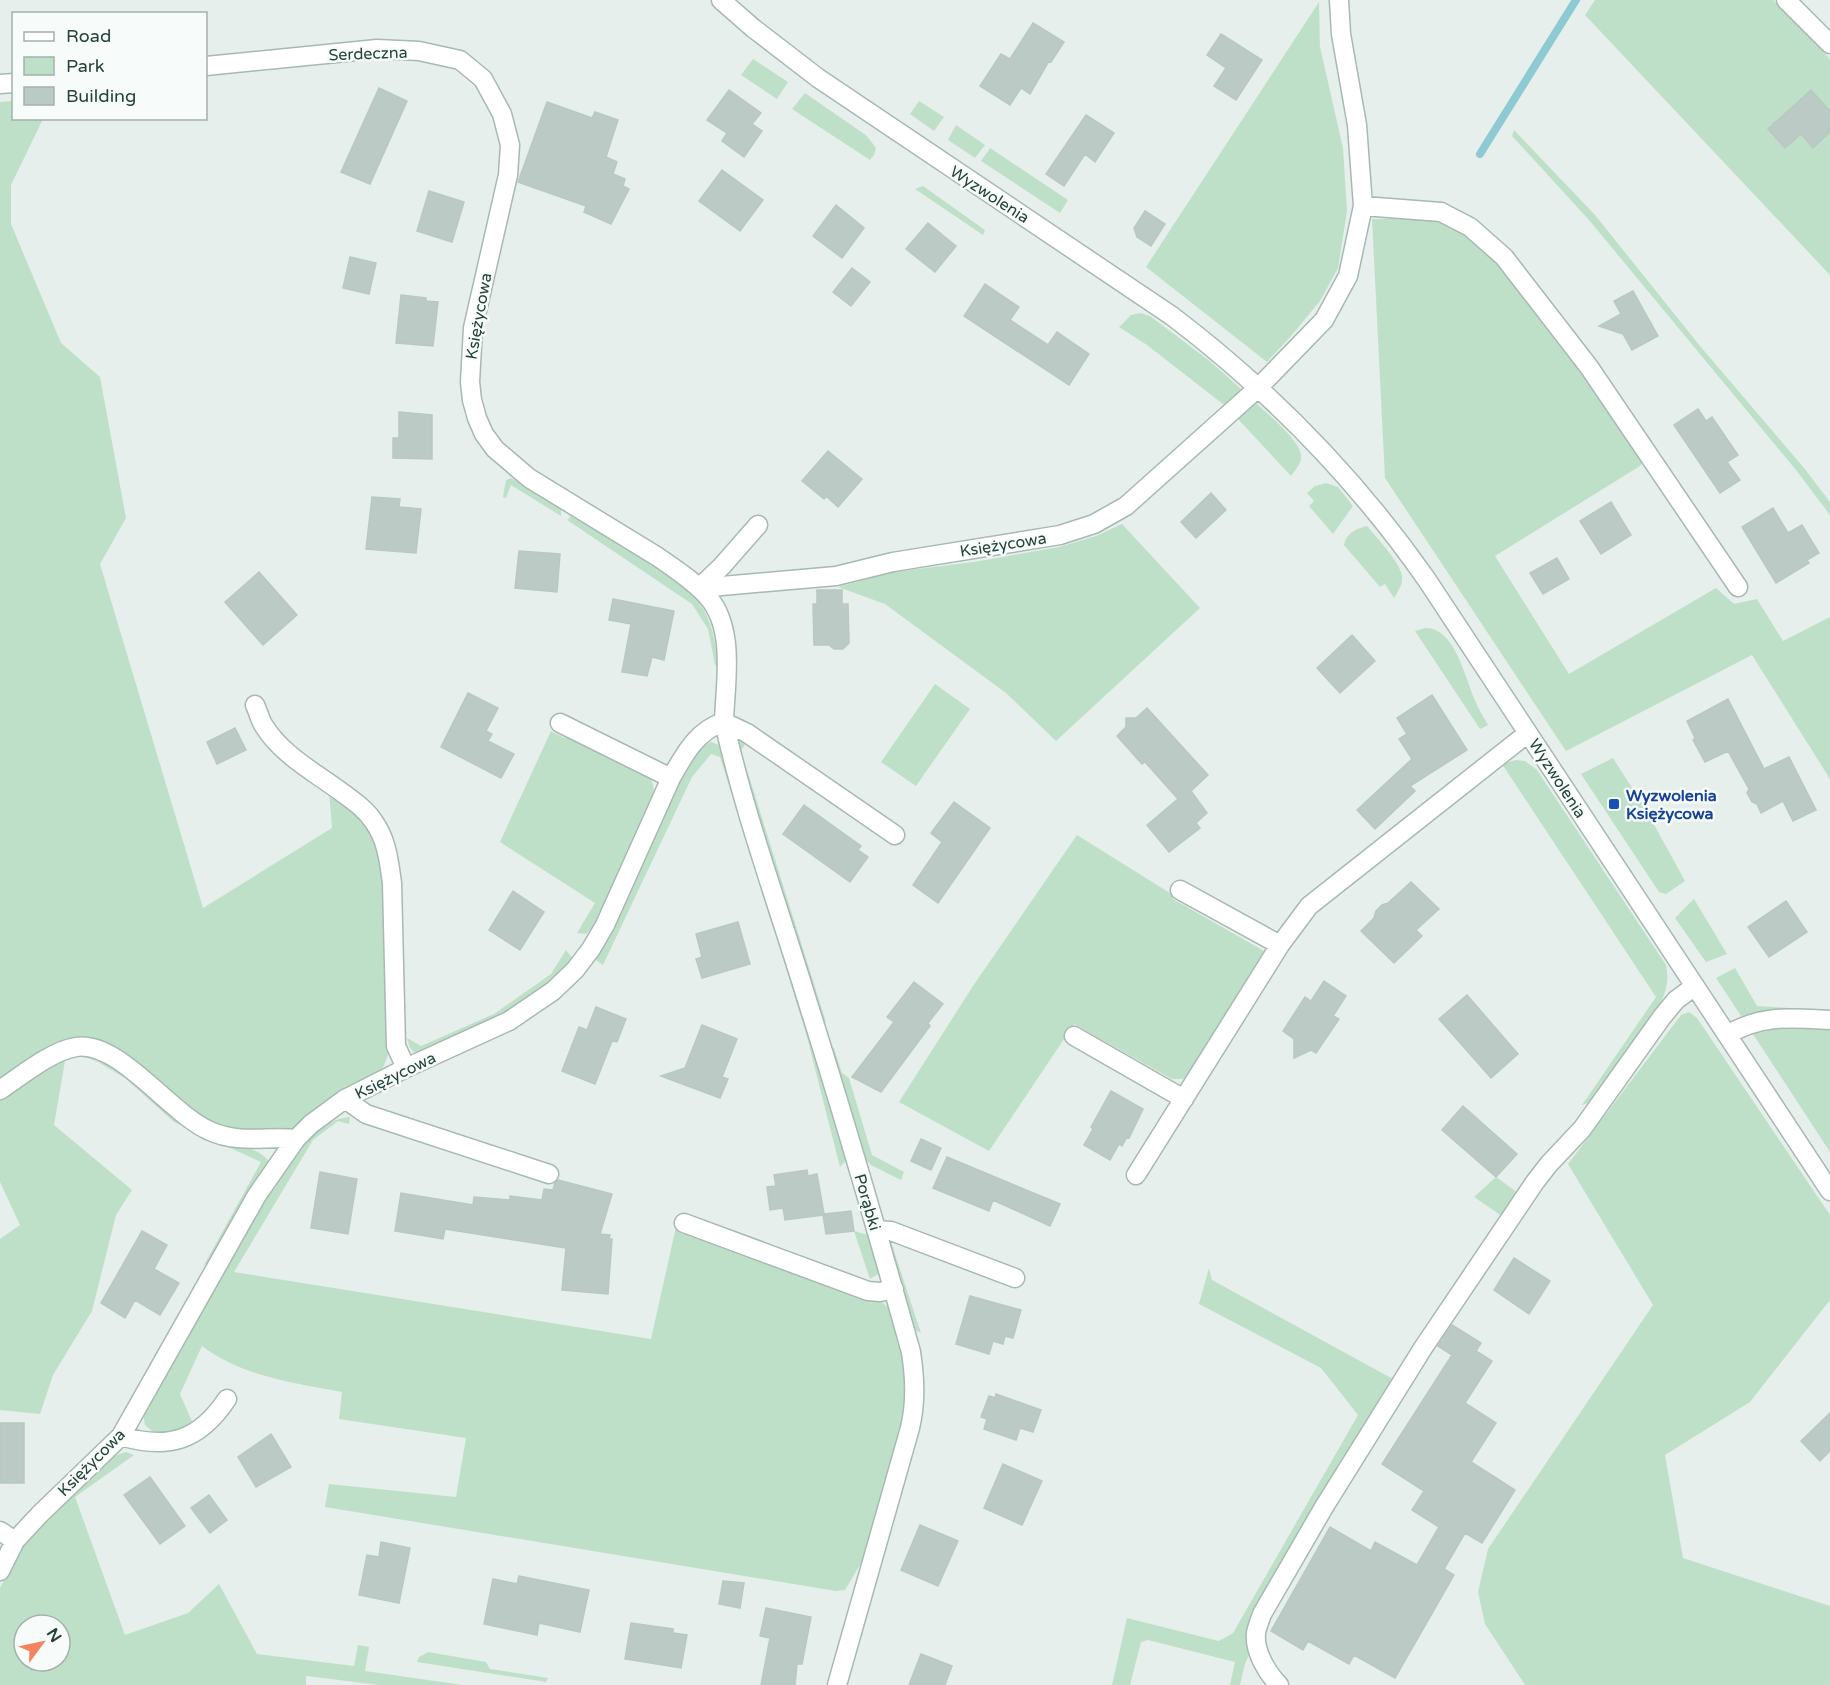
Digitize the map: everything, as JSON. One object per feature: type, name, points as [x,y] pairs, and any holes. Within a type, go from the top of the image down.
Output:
[{"type":"street","name":"Wyzwolenia","points":[[721,0],[818,78],[1172,316],[1218,351],[1259,387],[1343,472],[1427,580],[1830,1191]]},
{"type":"street","points":[[1259,387],[1324,320],[1348,276],[1363,206],[1357,125],[1341,34],[1339,0]]},
{"type":"street","points":[[1786,0],[1830,44]]},
{"type":"street","name":"Serdeczna","points":[[207,66],[378,49],[419,51],[460,60],[483,79],[502,114]]},
{"type":"street","name":"Księżycowa","points":[[0,1571],[8,1536],[121,1436],[257,1195],[296,1139],[311,1124],[345,1099],[509,1021],[554,991],[575,970],[605,925],[671,778],[684,755],[701,734],[712,726],[724,722],[727,667],[723,630],[710,599],[658,557],[529,478],[495,449],[484,434],[477,418],[472,400],[469,362],[473,328],[508,175],[510,145],[502,114]]},
{"type":"street","points":[[1363,206],[1441,212],[1470,227],[1504,257],[1589,367],[1738,587]]},
{"type":"street","name":"Księżycowa","points":[[699,588],[836,576],[893,562],[1059,535],[1094,524],[1126,506],[1259,387]]},
{"type":"street","points":[[699,588],[758,525]]},
{"type":"street","points":[[255,705],[263,725],[275,741],[291,756],[356,802],[374,821],[383,838],[392,883],[396,1046],[406,1068]]},
{"type":"street","points":[[724,722],[747,733],[895,835]]},
{"type":"street","name":"Porąbki","points":[[724,722],[731,754],[838,1096],[894,1289],[911,1352],[915,1381],[915,1408],[837,1685]]},
{"type":"street","points":[[560,723],[671,778]]},
{"type":"street","points":[[1136,1175],[1298,919],[1324,892],[1528,733]]},
{"type":"street","points":[[1180,890],[1280,945]]},
{"type":"street","points":[[1279,1685],[1263,1662],[1257,1645],[1256,1632],[1262,1614],[1324,1507],[1423,1348],[1535,1182],[1582,1129],[1662,1017],[1676,1000],[1695,986]]},
{"type":"street","points":[[1727,1035],[1759,1020],[1791,1018],[1830,1020]]},
{"type":"street","points":[[1074,1036],[1184,1099]]},
{"type":"street","points":[[0,1090],[53,1055],[75,1047],[90,1047],[125,1064],[186,1117],[207,1130],[228,1138],[296,1139]]},
{"type":"street","points":[[345,1099],[366,1114],[549,1174]]},
{"type":"street","points":[[684,1223],[868,1291],[880,1292],[894,1289]]},
{"type":"street","points":[[876,1230],[891,1231],[1015,1278]]},
{"type":"street","points":[[121,1436],[141,1442],[172,1442],[203,1426],[217,1413],[227,1399]]},
{"type":"green space","points":[[1595,0],[1773,0],[1830,59],[1830,275],[1585,15]]},
{"type":"green space","points":[[1319,2],[1320,47],[1343,148],[1347,211],[1338,268],[1320,301],[1267,362],[1146,267]]},
{"type":"green space","points":[[753,59],[788,82],[777,99],[741,75]]},
{"type":"green space","points":[[805,93],[867,136],[876,148],[870,160],[792,109]]},
{"type":"green space","points":[[12,101],[12,120],[43,120],[11,185],[11,224],[61,343],[100,377],[126,518],[100,564],[203,908],[332,828],[329,790],[366,820],[383,855],[388,960],[388,1055],[382,1070],[293,1133],[272,1134],[209,1126],[90,1041],[0,1084],[0,102]]},
{"type":"green space","points":[[919,101],[944,117],[934,131],[910,114]]},
{"type":"green space","points":[[956,125],[985,145],[975,158],[948,140]]},
{"type":"green space","points":[[1514,130],[1595,215],[1700,346],[1804,468],[1830,502],[1830,515],[1796,470],[1589,220],[1512,136]]},
{"type":"green space","points":[[990,148],[1068,200],[1060,213],[981,161]]},
{"type":"green space","points":[[923,186],[985,230],[983,235],[915,189]]},
{"type":"green space","points":[[1372,219],[1432,220],[1455,228],[1470,238],[1510,281],[1644,460],[1640,466],[1495,556],[1569,674],[1716,588],[1734,604],[1757,599],[1783,641],[1830,617],[1830,779],[1752,655],[1566,751],[1385,478]]},
{"type":"green space","points":[[1140,313],[1150,316],[1211,362],[1241,389],[1228,408],[1147,345],[1119,327],[1131,315]]},
{"type":"green space","points":[[1254,401],[1289,434],[1299,449],[1301,461],[1291,476],[1236,417]]},
{"type":"green space","points":[[511,478],[561,509],[561,516],[511,485],[506,498],[503,497],[506,480]]},
{"type":"green space","points":[[1326,483],[1338,487],[1353,506],[1333,534],[1309,506],[1314,501],[1307,493],[1315,486]]},
{"type":"green space","points":[[571,516],[638,554],[687,589],[703,608],[710,624],[715,641],[717,667],[708,629],[692,604],[567,520]]},
{"type":"green space","points":[[1122,524],[1200,608],[1056,741],[1006,693],[885,604],[838,587],[893,572],[974,562],[1059,547],[1096,536]]},
{"type":"green space","points":[[1367,526],[1388,550],[1400,570],[1402,582],[1394,598],[1385,584],[1380,587],[1344,545],[1352,532]]},
{"type":"green space","points":[[1425,628],[1435,630],[1444,636],[1458,655],[1478,707],[1488,725],[1480,729],[1415,631]]},
{"type":"green space","points":[[935,684],[970,709],[916,786],[881,762]]},
{"type":"green space","points":[[551,731],[564,738],[572,736],[647,774],[653,786],[652,799],[608,901],[596,923],[586,934],[577,933],[595,903],[500,842]]},
{"type":"green space","points":[[735,740],[746,743],[741,751],[826,1022],[821,1023],[736,752]]},
{"type":"green space","points":[[711,742],[719,745],[724,751],[777,921],[772,925],[720,757],[711,754],[692,777],[603,965],[596,960],[674,784],[702,746]]},
{"type":"green space","points":[[1613,758],[1646,810],[1685,881],[1666,894],[1659,892],[1581,774]]},
{"type":"green space","points":[[1516,760],[1525,761],[1537,770],[1666,965],[1667,984],[1661,1002],[1591,1102],[1582,1105],[1656,997],[1502,764]]},
{"type":"green space","points":[[1077,835],[1173,895],[1173,899],[1264,951],[1265,956],[1192,1073],[1183,1079],[1172,1079],[1074,1024],[989,1151],[899,1102],[973,986]]},
{"type":"green space","points":[[1694,899],[1727,954],[1706,962],[1675,918]]},
{"type":"green space","points":[[566,950],[573,959],[548,985],[491,1022],[420,1052],[414,1052],[410,1048],[407,1038],[421,1046],[494,1014],[551,974]]},
{"type":"green space","points":[[781,952],[789,959],[847,1160],[840,1167],[807,1037]]},
{"type":"green space","points":[[1735,968],[1757,1006],[1821,1010],[1819,1012],[1772,1010],[1741,1016],[1716,978]]},
{"type":"green space","points":[[1689,1012],[1697,1018],[1830,1215],[1830,1300],[1750,1402],[1665,1455],[1683,1558],[1830,1606],[1830,1685],[1525,1685],[1485,1624],[1478,1592],[1488,1549],[1653,1305],[1568,1164],[1681,1015]]},
{"type":"green space","points":[[1766,1028],[1830,1029],[1830,1152],[1753,1034]]},
{"type":"green space","points":[[834,1048],[842,1073],[849,1078],[872,1155],[904,1172],[901,1180],[871,1165],[862,1155],[829,1049]]},
{"type":"green space","points":[[77,1051],[93,1054],[108,1061],[189,1125],[211,1137],[252,1150],[268,1160],[268,1165],[211,1262],[204,1265],[261,1162],[174,1122],[125,1078],[98,1062],[77,1054],[67,1055]]},
{"type":"green space","points":[[66,1055],[54,1125],[132,1190],[116,1215],[92,1311],[53,1375],[40,1414],[0,1410],[0,1239],[20,1225],[0,1182],[0,1096]]},
{"type":"green space","points":[[350,1117],[349,1124],[338,1121],[313,1140],[234,1272],[651,1339],[676,1227],[883,1303],[894,1312],[908,1380],[902,1421],[864,1558],[845,1590],[836,1591],[325,1507],[329,1484],[456,1497],[466,1438],[339,1419],[342,1392],[269,1377],[234,1365],[202,1346],[180,1394],[194,1426],[182,1432],[154,1433],[145,1425],[143,1414],[186,1334],[230,1255],[279,1177],[297,1152],[315,1133],[334,1121]]},
{"type":"green space","points":[[1496,1177],[1518,1193],[1502,1216],[1474,1197]]},
{"type":"green space","points":[[854,1231],[868,1235],[880,1273],[870,1279]]},
{"type":"green space","points":[[889,1238],[921,1333],[915,1330],[886,1240]]},
{"type":"green space","points":[[1209,1268],[1212,1280],[1393,1379],[1251,1650],[1240,1685],[1230,1685],[1235,1662],[1148,1640],[1141,1642],[1130,1685],[1112,1685],[1127,1618],[1219,1641],[1233,1633],[1358,1415],[1321,1368],[1199,1304]]},
{"type":"green space","points":[[126,1452],[134,1455],[75,1497],[125,1635],[188,1613],[219,1584],[257,1654],[354,1666],[358,1645],[369,1647],[365,1671],[463,1685],[380,1685],[306,1676],[306,1685],[0,1685],[0,1588],[21,1547],[45,1518],[111,1457]]},
{"type":"green space","points":[[428,1652],[486,1662],[490,1669],[548,1678],[546,1682],[417,1662],[419,1657]]},
{"type":"building","points":[[1033,23],[1064,42],[1051,62],[1049,61],[1030,94],[1021,88],[1010,105],[980,86],[1001,54],[1010,59]]},
{"type":"building","points":[[1221,34],[1262,60],[1236,100],[1214,86],[1226,68],[1207,55]]},
{"type":"building","points":[[379,88],[407,101],[370,184],[341,172]]},
{"type":"building","points":[[729,90],[761,113],[752,124],[762,131],[744,157],[722,141],[727,133],[707,120]]},
{"type":"building","points":[[1811,90],[1830,111],[1830,132],[1813,148],[1801,134],[1785,148],[1768,129]]},
{"type":"building","points":[[547,102],[592,118],[595,112],[618,120],[606,157],[617,162],[613,174],[625,179],[623,186],[629,189],[611,224],[584,212],[586,206],[518,182]]},
{"type":"building","points":[[1086,115],[1114,133],[1095,162],[1085,154],[1064,186],[1046,174]]},
{"type":"building","points":[[722,170],[763,200],[740,231],[699,201]]},
{"type":"building","points":[[429,191],[464,202],[452,242],[417,231]]},
{"type":"building","points":[[836,205],[864,228],[842,258],[813,236]]},
{"type":"building","points":[[1145,211],[1165,224],[1151,246],[1137,237],[1134,228]]},
{"type":"building","points":[[928,223],[956,246],[935,272],[906,249]]},
{"type":"building","points":[[350,257],[376,263],[369,294],[343,288]]},
{"type":"building","points":[[852,268],[870,282],[851,306],[833,292]]},
{"type":"building","points":[[985,284],[1019,307],[1010,320],[1048,345],[1057,332],[1089,354],[1069,385],[964,316]]},
{"type":"building","points":[[1633,291],[1658,336],[1632,350],[1623,334],[1599,326],[1621,314],[1614,301]]},
{"type":"building","points":[[401,295],[438,302],[433,346],[396,343]]},
{"type":"building","points":[[1698,409],[1706,421],[1712,417],[1738,455],[1727,462],[1740,480],[1720,493],[1674,425]]},
{"type":"building","points":[[399,412],[432,415],[432,459],[393,458],[393,438],[399,438]]},
{"type":"building","points":[[828,451],[862,479],[838,507],[826,496],[824,499],[802,481]]},
{"type":"building","points":[[1211,493],[1226,510],[1196,538],[1181,522]]},
{"type":"building","points":[[372,497],[400,499],[399,507],[421,509],[416,553],[366,549]]},
{"type":"building","points":[[1611,502],[1631,535],[1601,554],[1580,521]]},
{"type":"building","points":[[1773,508],[1788,533],[1802,525],[1819,553],[1807,560],[1809,563],[1776,583],[1742,527]]},
{"type":"building","points":[[519,551],[560,554],[557,592],[515,588]]},
{"type":"building","points":[[1557,558],[1569,579],[1543,594],[1530,573]]},
{"type":"building","points":[[259,572],[297,615],[263,645],[225,602]]},
{"type":"building","points":[[817,590],[842,590],[842,604],[848,604],[849,643],[843,649],[834,649],[829,645],[814,645],[813,604],[817,604]]},
{"type":"building","points":[[613,599],[674,611],[664,660],[652,657],[647,676],[622,672],[631,624],[609,620]]},
{"type":"building","points":[[1352,635],[1375,661],[1340,693],[1317,668]]},
{"type":"building","points":[[468,693],[498,708],[486,731],[492,734],[488,741],[514,754],[501,778],[441,747]]},
{"type":"building","points":[[1432,695],[1467,750],[1410,786],[1415,791],[1375,829],[1357,810],[1412,759],[1399,739],[1407,734],[1397,718]]},
{"type":"building","points":[[1728,699],[1764,769],[1789,757],[1816,810],[1793,821],[1783,801],[1761,813],[1757,804],[1752,802],[1747,793],[1749,789],[1728,751],[1705,762],[1693,740],[1695,738],[1687,721]]},
{"type":"building","points":[[1147,708],[1208,775],[1191,791],[1207,813],[1196,823],[1200,828],[1169,852],[1147,825],[1178,799],[1145,762],[1142,764],[1117,736],[1126,727],[1126,718],[1136,718]]},
{"type":"building","points":[[235,728],[246,750],[217,764],[207,742]]},
{"type":"building","points":[[954,802],[990,828],[938,903],[913,885],[942,842],[931,833]]},
{"type":"building","points":[[804,805],[861,846],[858,850],[868,857],[850,882],[783,834]]},
{"type":"building","points":[[1411,882],[1439,909],[1416,930],[1422,936],[1394,963],[1361,931],[1374,918],[1376,911],[1382,905],[1388,903]]},
{"type":"building","points":[[513,891],[544,912],[520,950],[489,930]]},
{"type":"building","points":[[1786,901],[1807,932],[1769,957],[1748,927]]},
{"type":"building","points":[[738,922],[750,964],[702,978],[696,959],[702,957],[696,934]]},
{"type":"building","points":[[1324,981],[1346,996],[1333,1016],[1339,1019],[1316,1053],[1311,1050],[1294,1058],[1294,1039],[1283,1031],[1305,997],[1311,1001]]},
{"type":"building","points":[[914,982],[943,1004],[928,1023],[930,1026],[881,1092],[852,1077],[894,1022],[887,1017]]},
{"type":"building","points":[[1467,995],[1518,1054],[1491,1078],[1439,1019]]},
{"type":"building","points":[[596,1007],[626,1019],[617,1042],[612,1041],[595,1084],[562,1071],[579,1027],[587,1030]]},
{"type":"building","points":[[702,1025],[737,1039],[722,1077],[728,1079],[720,1098],[661,1076],[685,1068]]},
{"type":"building","points":[[1111,1091],[1143,1109],[1129,1138],[1127,1137],[1122,1146],[1119,1144],[1110,1160],[1084,1145]]},
{"type":"building","points":[[1463,1106],[1517,1154],[1496,1177],[1442,1130]]},
{"type":"building","points":[[921,1139],[941,1148],[931,1170],[911,1161]]},
{"type":"building","points":[[947,1157],[1060,1204],[1050,1226],[993,1200],[989,1211],[933,1188]]},
{"type":"building","points":[[807,1170],[808,1176],[817,1174],[824,1214],[851,1211],[854,1231],[826,1234],[823,1215],[785,1220],[783,1208],[770,1210],[767,1187],[776,1186],[774,1175]]},
{"type":"building","points":[[320,1172],[357,1179],[348,1234],[311,1228]]},
{"type":"building","points":[[558,1180],[612,1194],[600,1234],[610,1235],[609,1239],[612,1239],[608,1294],[562,1290],[566,1248],[445,1229],[443,1239],[395,1231],[401,1193],[473,1205],[474,1197],[510,1200],[510,1196],[542,1200],[544,1189],[553,1190]]},
{"type":"building","points":[[142,1231],[167,1245],[154,1269],[179,1283],[160,1315],[135,1300],[125,1318],[101,1303]]},
{"type":"building","points":[[1514,1258],[1550,1281],[1529,1314],[1494,1290]]},
{"type":"building","points":[[970,1296],[1021,1310],[1013,1338],[1005,1336],[1003,1344],[993,1341],[989,1354],[956,1344]]},
{"type":"building","points":[[1452,1325],[1481,1343],[1476,1351],[1492,1361],[1465,1403],[1496,1423],[1471,1462],[1515,1490],[1482,1543],[1465,1533],[1444,1569],[1454,1575],[1395,1678],[1354,1655],[1349,1664],[1308,1641],[1303,1650],[1271,1631],[1330,1527],[1371,1551],[1375,1542],[1417,1565],[1439,1527],[1412,1510],[1424,1491],[1382,1464],[1452,1355],[1438,1346]]},
{"type":"building","points":[[996,1394],[1041,1410],[1033,1432],[1020,1428],[1016,1440],[984,1429],[987,1419],[981,1417],[989,1396],[995,1398]]},
{"type":"building","points":[[1830,1413],[1830,1451],[1820,1461],[1801,1441]]},
{"type":"building","points":[[0,1423],[24,1423],[24,1483],[0,1483]]},
{"type":"building","points":[[271,1434],[291,1467],[256,1487],[238,1457]]},
{"type":"building","points":[[1003,1464],[1042,1481],[1022,1525],[984,1508]]},
{"type":"building","points":[[150,1477],[185,1526],[160,1544],[124,1495]]},
{"type":"building","points":[[209,1495],[227,1520],[210,1533],[191,1508]]},
{"type":"building","points":[[920,1525],[958,1541],[938,1586],[901,1570]]},
{"type":"building","points":[[381,1542],[410,1548],[399,1603],[359,1595],[367,1555],[379,1557]]},
{"type":"building","points":[[519,1576],[589,1590],[580,1632],[539,1623],[537,1635],[484,1624],[493,1579],[517,1584]]},
{"type":"building","points":[[723,1581],[744,1583],[740,1608],[719,1604]]},
{"type":"building","points":[[766,1608],[811,1617],[802,1664],[797,1664],[795,1685],[761,1685],[770,1638],[760,1636]]},
{"type":"building","points":[[631,1623],[673,1629],[673,1633],[687,1635],[681,1668],[625,1659]]},
{"type":"building","points":[[921,1654],[952,1666],[945,1685],[909,1685]]},
{"type":"waterway","points":[[1480,154],[1576,0]]},
{"type":"place","name":"Wyzwolenia Księżycowa","points":[[1614,804]]}]
